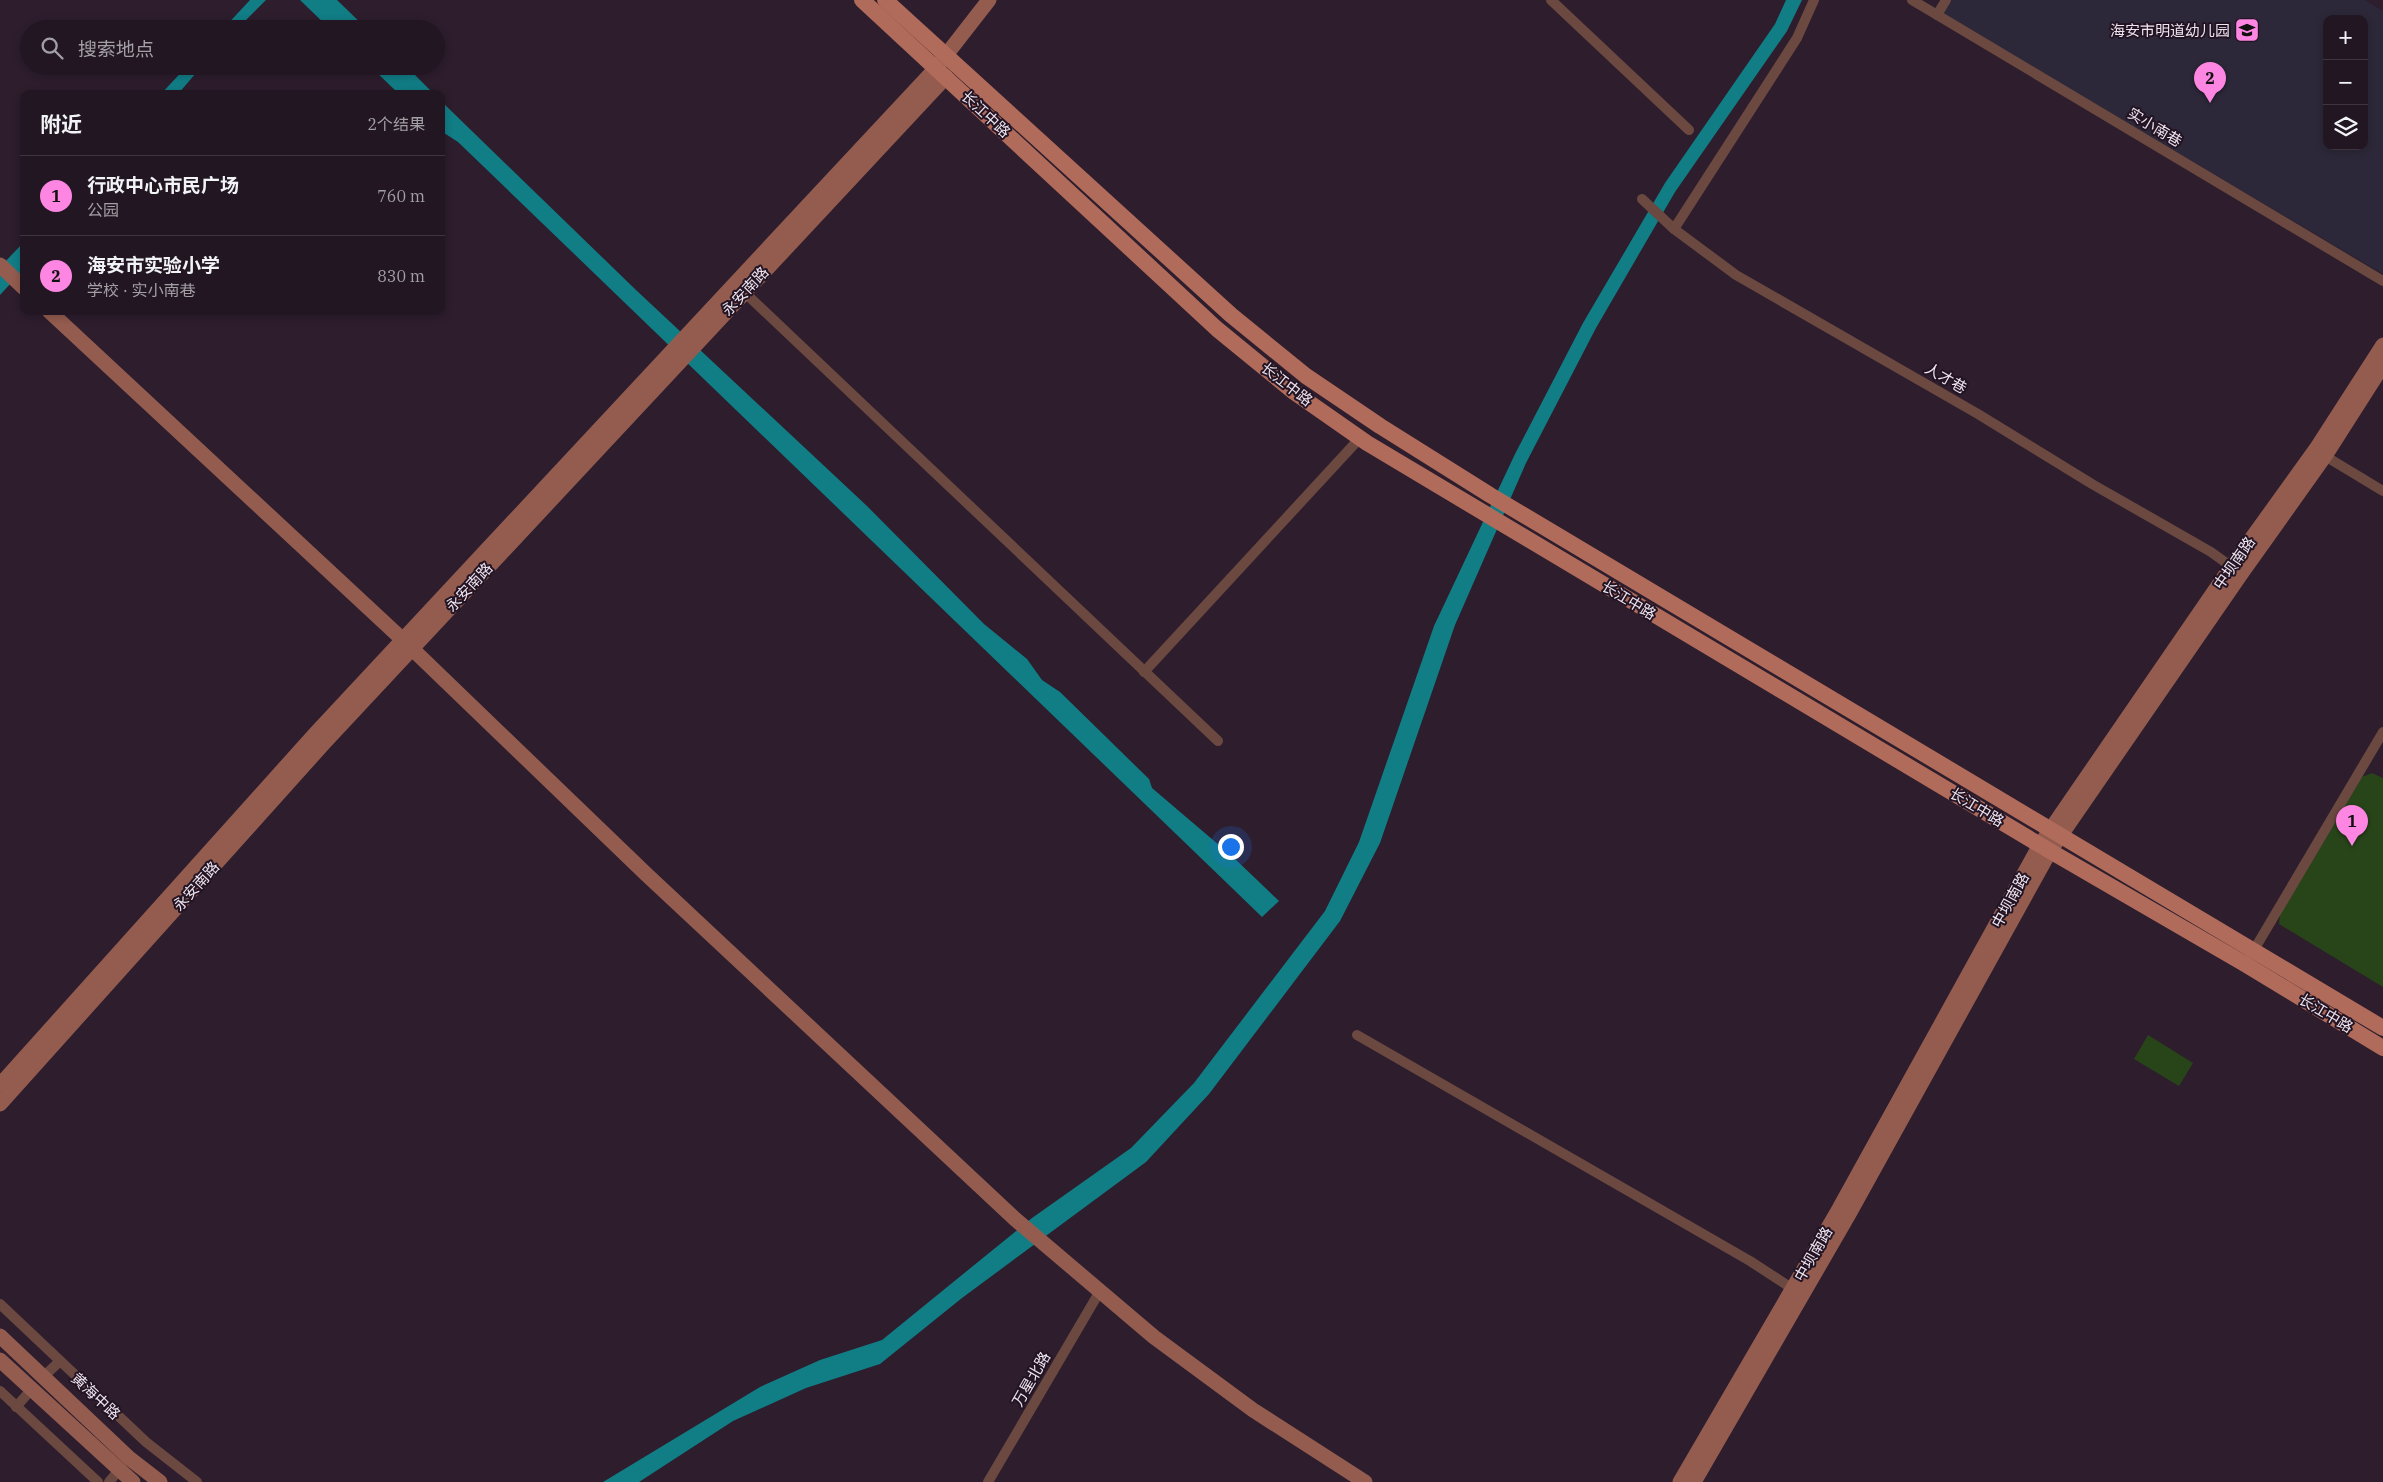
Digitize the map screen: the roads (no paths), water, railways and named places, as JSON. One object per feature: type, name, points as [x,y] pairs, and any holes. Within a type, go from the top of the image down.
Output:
[{"type":"main road","points":[[862,0],[943,67]]},
{"type":"main road","points":[[885,0],[943,67]]},
{"type":"main road","name":"长江中路","points":[[943,67],[1218,329],[1294,392],[1360,438],[1506,527],[2249,957],[2383,1028]]},
{"type":"main road","name":"长江中路","points":[[943,67],[1231,315],[1291,364],[1380,426],[2049,841]]},
{"type":"main road","name":"长江中路","points":[[2249,957],[2383,1048]]},
{"type":"street","name":"永安南路","points":[[0,1104],[324,743],[407,645],[943,67],[989,0]]},
{"type":"street","points":[[1551,0],[1689,130]]},
{"type":"street","points":[[1671,227],[1797,38],[1814,0]]},
{"type":"street","name":"实小南巷","points":[[1912,0],[2383,281]]},
{"type":"street","points":[[1937,15],[1946,0]]},
{"type":"street","name":"人才巷","points":[[1644,201],[1671,227],[1736,275],[1978,414],[2092,484],[2211,552],[2241,574]]},
{"type":"street","points":[[0,264],[20,284]]},
{"type":"street","points":[[740,287],[1218,741]]},
{"type":"street","points":[[53,315],[407,645],[646,874],[1018,1222],[1154,1337],[1254,1410],[1365,1482]]},
{"type":"street","points":[[2381,368],[2371,357],[2383,340]]},
{"type":"street","name":"中坝南路","points":[[1680,1482],[1793,1290],[2049,841],[2316,449],[2383,345]]},
{"type":"street","name":"中坝南路","points":[[1694,1482],[1854,1206],[2049,841],[2325,456],[2381,368]]},
{"type":"street","points":[[1144,672],[1360,438]]},
{"type":"street","points":[[2325,456],[2383,491]]},
{"type":"street","name":"永安南路","points":[[0,1085],[308,741],[407,645]]},
{"type":"street","points":[[2249,957],[2383,732]]},
{"type":"street","points":[[1357,1035],[1742,1256],[1793,1290]]},
{"type":"street","name":"万星北路","points":[[988,1482],[1100,1291]]},
{"type":"street","name":"黄海中路","points":[[0,1304],[59,1362],[146,1442],[196,1482]]},
{"type":"street","name":"黄海中路","points":[[0,1336],[129,1458],[160,1482]]},
{"type":"street","points":[[0,1360],[133,1482]]},
{"type":"street","points":[[43,1377],[59,1362]]},
{"type":"street","points":[[16,1407],[31,1390]]},
{"type":"street","points":[[0,1391],[98,1482]]},
{"type":"street","points":[[109,1482],[119,1470]]},
{"type":"water","points":[[250,0],[266,0],[246,20],[231,20]]},
{"type":"water","points":[[300,0],[337,0],[358,20],[321,20]]},
{"type":"water","points":[[1786,0],[1802,0],[1787,31],[1675,192],[1596,328],[1526,463],[1455,625],[1380,843],[1340,921],[1209,1094],[1146,1162],[962,1298],[880,1364],[806,1388],[733,1421],[639,1482],[603,1482],[760,1387],[820,1360],[882,1340],[1032,1218],[1131,1148],[1194,1083],[1325,911],[1359,842],[1434,626],[1515,454],[1583,323],[1665,183],[1775,24]]},
{"type":"water","points":[[179,75],[194,75],[181,90],[165,90]]},
{"type":"water","points":[[379,75],[415,75],[430,90],[395,90]]},
{"type":"water","points":[[445,105],[636,290],[867,506],[984,624],[1027,659],[1042,680],[1060,692],[1149,779],[1152,788],[1233,857],[1279,901],[1262,917],[458,142],[445,134]]},
{"type":"water","points":[[20,246],[20,273],[0,295],[0,267]]},
{"type":"place","name":"海安市明道幼儿园","points":[[2247,30]]},
{"type":"place","name":"海安市实验小学","points":[[2210,103]]},
{"type":"place","name":"行政中心市民广场","points":[[2352,846]]}]
